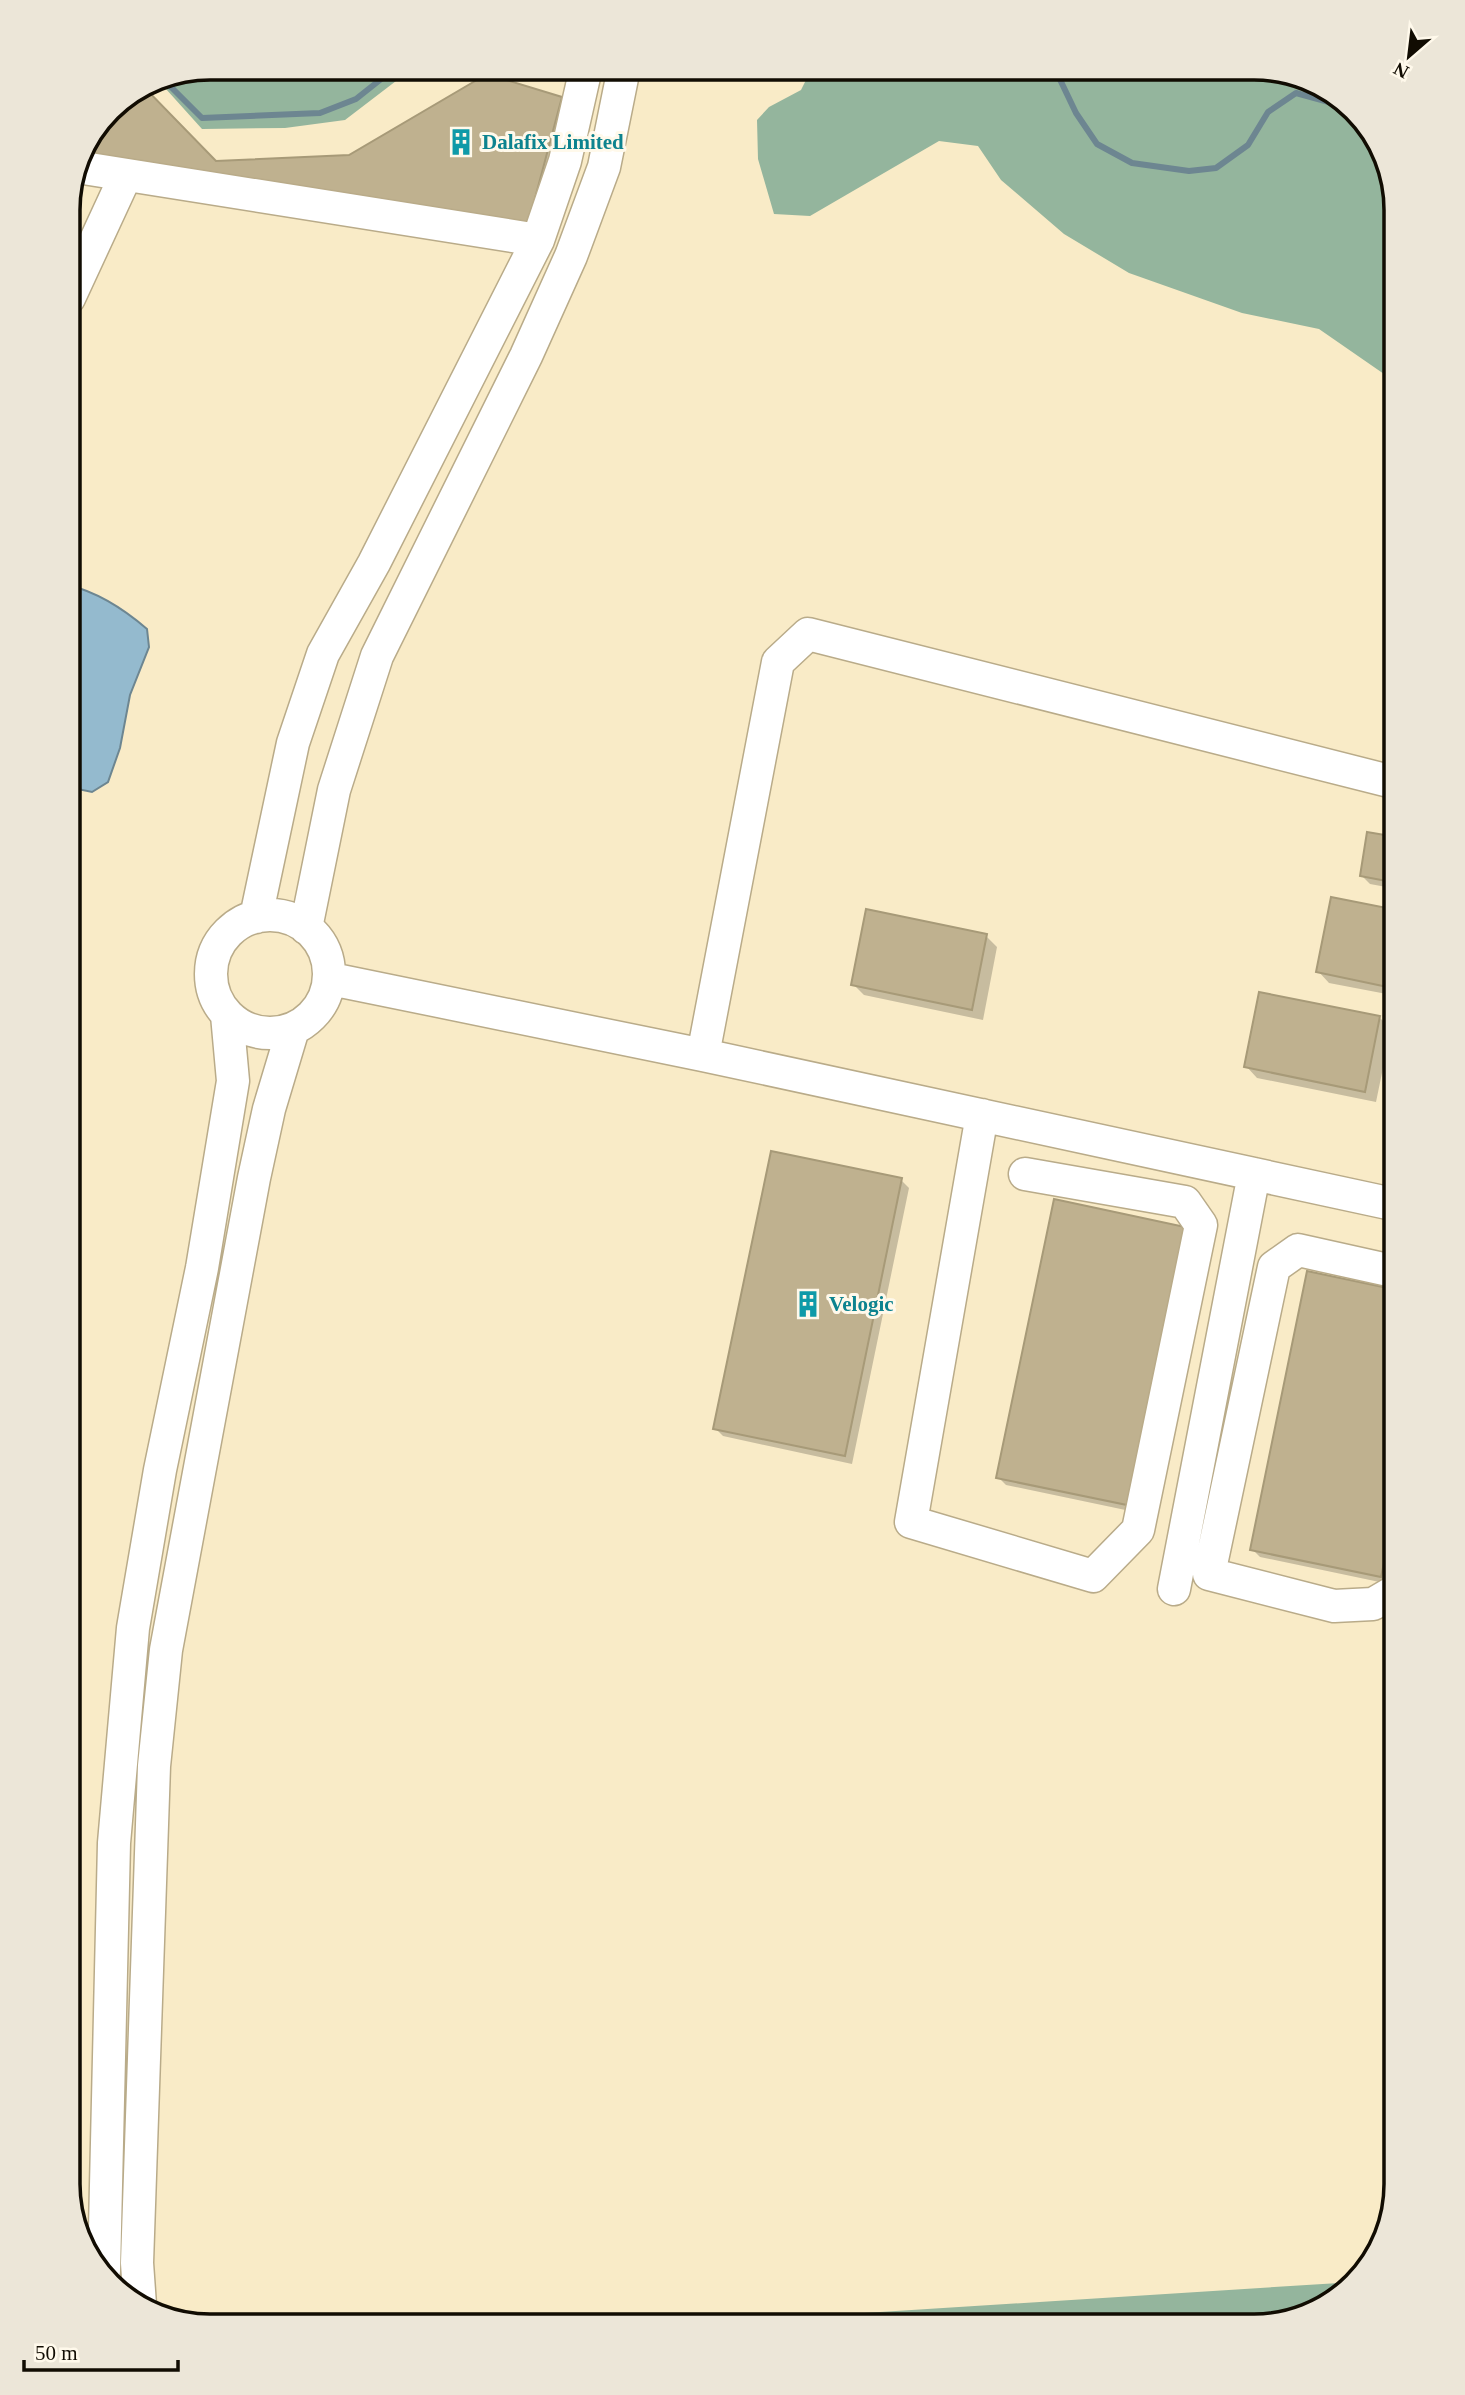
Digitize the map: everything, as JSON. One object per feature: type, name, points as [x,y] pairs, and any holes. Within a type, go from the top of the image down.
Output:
[{"type":"street","points":[[256,917],[293,743],[323,654],[374,563],[538,240],[565,161],[583,81]]},
{"type":"street","points":[[306,928],[334,790],[377,656],[526,356],[571,256],[604,167],[621,81]]},
{"type":"street","points":[[87,169],[538,240]]},
{"type":"street","points":[[81,272],[125,177]]},
{"type":"street","points":[[703,1055],[778,662],[808,634],[1384,780]]},
{"type":"street","points":[[274,915],[290,919],[306,928],[325,952],[331,979],[321,1004],[309,1019],[293,1029],[276,1033],[258,1032],[241,1026],[217,1001],[211,984],[211,966],[216,949],[233,929],[256,917],[274,915]]},
{"type":"street","points":[[331,979],[703,1055],[1384,1202]]},
{"type":"street","points":[[104,2260],[114,1843],[133,1628],[160,1470],[202,1268],[233,1081],[228,1015]]},
{"type":"street","points":[[139,2294],[138,2263],[154,1766],[166,1650],[257,1166],[269,1109],[293,1029]]},
{"type":"street","points":[[982,1115],[911,1521],[1093,1576],[1138,1530],[1201,1225],[1185,1202],[1025,1174]]},
{"type":"street","points":[[1174,1589],[1254,1174]]},
{"type":"street","points":[[1384,1269],[1298,1250],[1274,1267],[1209,1574],[1334,1606],[1373,1604],[1384,1598]]},
{"type":"green space","points":[[202,81],[396,81],[345,120],[285,128],[202,129],[165,88]]},
{"type":"green space","points":[[806,81],[1263,81],[1296,87],[1312,94],[1327,102],[1352,125],[1363,138],[1378,169],[1384,202],[1384,374],[1319,329],[1242,313],[1129,273],[1064,234],[1001,180],[978,146],[939,141],[810,216],[774,214],[758,159],[757,120],[769,107],[801,90]]},
{"type":"green space","points":[[1339,2283],[1327,2293],[1304,2305],[1271,2313],[849,2314]]},
{"type":"water","points":[[81,589],[110,603],[147,629],[149,647],[130,695],[120,748],[108,782],[92,792],[81,790]]},
{"type":"building","name":"Dalafix Limited","points":[[475,81],[510,81],[562,97],[525,236],[95,155],[102,138],[119,119],[138,102],[152,95],[216,161],[349,155]]},
{"type":"building","points":[[1367,832],[1384,835],[1384,881],[1360,876]]},
{"type":"building","points":[[1331,897],[1384,907],[1384,986],[1316,972]]},
{"type":"building","points":[[866,909],[987,934],[972,1010],[851,985]]},
{"type":"building","points":[[1259,992],[1380,1016],[1365,1092],[1244,1067]]},
{"type":"building","name":"Velogic","points":[[771,1151],[902,1178],[845,1456],[713,1429]]},
{"type":"building","points":[[1054,1199],[1185,1227],[1127,1505],[996,1478]]},
{"type":"building","points":[[1307,1271],[1384,1287],[1384,1563],[1381,1577],[1250,1550]]},
{"type":"waterway","points":[[171,87],[202,118],[320,113],[356,99],[379,81]]},
{"type":"waterway","points":[[1061,81],[1076,113],[1097,144],[1132,163],[1189,171],[1216,168],[1248,145],[1268,112],[1296,93],[1325,101]]},
{"type":"place","name":"Dalafix Limited","points":[[461,142]]},
{"type":"place","name":"Velogic","points":[[808,1304]]}]
